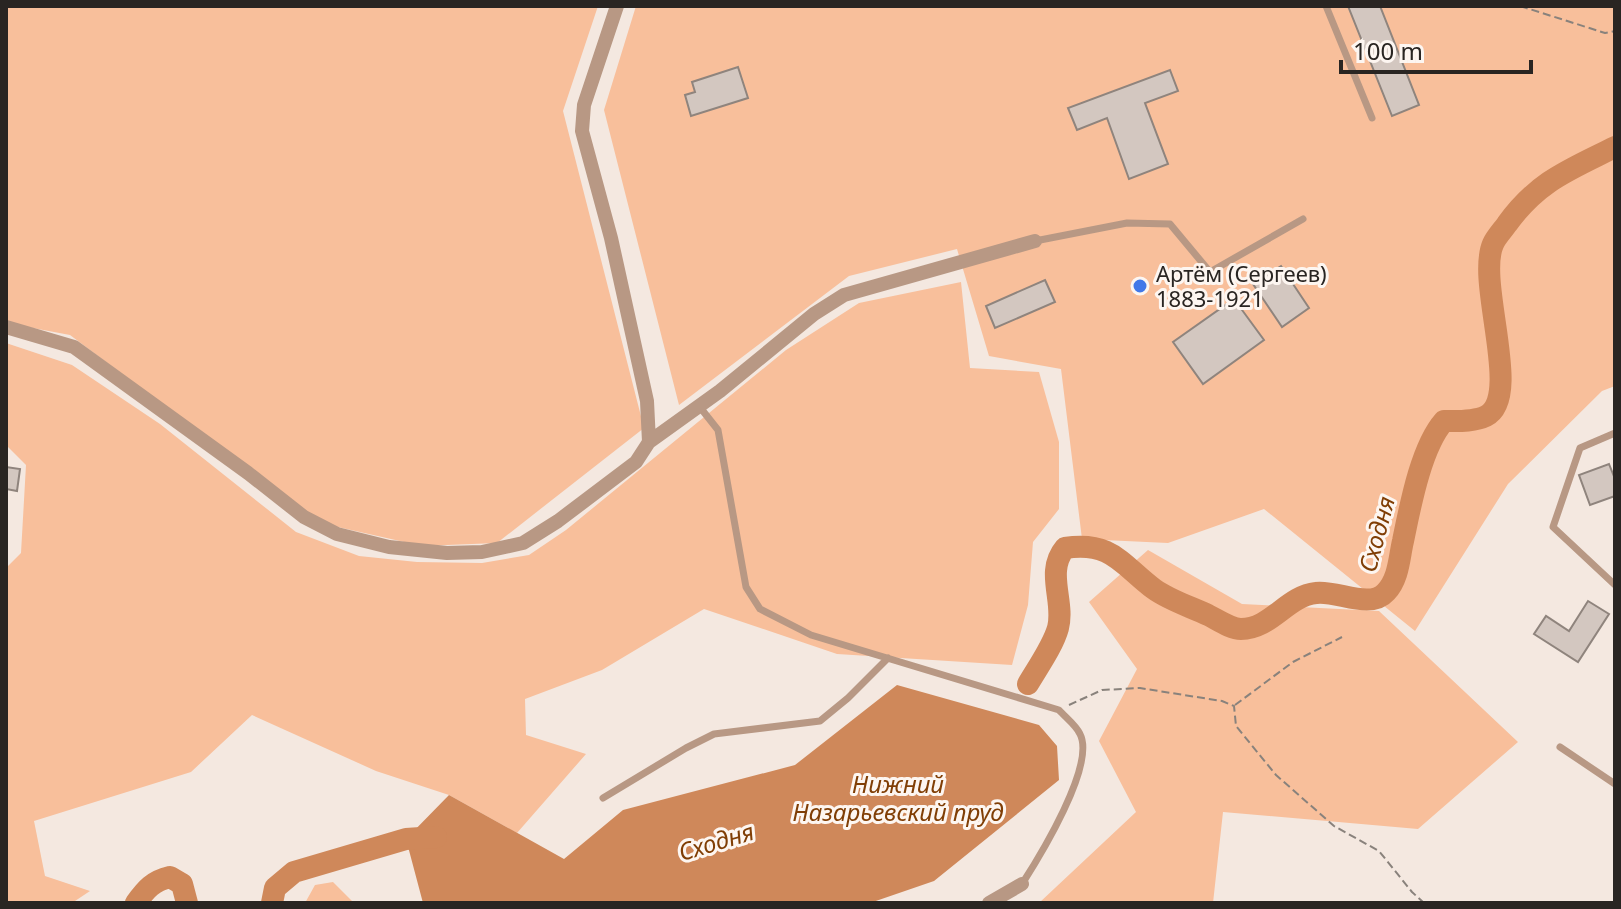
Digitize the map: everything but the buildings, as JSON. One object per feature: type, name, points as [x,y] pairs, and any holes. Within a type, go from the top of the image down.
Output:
[{"type":"street","points":[[617,6],[584,105],[582,131],[611,238],[647,401],[649,442]]},
{"type":"street","points":[[6,327],[74,347],[304,517],[337,534],[389,547],[447,553],[482,552],[523,543],[558,521],[636,462],[649,442],[814,314],[844,295],[1035,241]]},
{"type":"street","points":[[989,903],[1022,884]]},
{"type":"lane","points":[[1326,6],[1372,118]]},
{"type":"lane","points":[[1035,241],[1127,223],[1170,224],[1210,272],[1303,219]]},
{"type":"lane","points":[[699,406],[718,430],[746,587],[760,609],[811,635],[1059,710],[1081,735],[1082,763],[1055,830],[1022,884]]},
{"type":"lane","points":[[1615,433],[1580,448],[1553,527],[1615,585]]},
{"type":"lane","points":[[603,798],[714,734],[820,721],[888,658]]},
{"type":"lane","points":[[1560,747],[1615,784]]},
{"type":"path","points":[[1520,6],[1605,33],[1615,31]]},
{"type":"path","points":[[1234,706],[1293,662],[1342,637]]},
{"type":"path","points":[[1059,710],[1102,690],[1140,688],[1222,701],[1234,706]]},
{"type":"path","points":[[1234,706],[1236,726],[1276,775],[1334,826],[1379,851],[1424,903]]},
{"type":"shaded area","points":[[6,6],[598,6],[563,111],[644,428],[497,543],[422,546],[320,523],[70,335],[6,323]]},
{"type":"shaded area","points":[[636,6],[1615,6],[1615,386],[1602,391],[1508,484],[1415,631],[1264,509],[1168,543],[1082,539],[1061,369],[989,356],[957,249],[849,276],[679,405],[604,110]]},
{"type":"shaded area","points":[[961,282],[970,368],[1039,372],[1059,442],[1059,509],[1033,542],[1028,605],[1012,665],[837,654],[704,609],[602,670],[525,699],[526,735],[586,754],[517,833],[449,795],[376,771],[252,715],[191,772],[34,821],[45,876],[90,891],[72,903],[6,903],[6,568],[21,553],[26,465],[6,445],[6,343],[72,365],[160,424],[296,532],[359,556],[417,562],[482,563],[529,555],[566,530],[786,350],[859,303]]},
{"type":"shaded area","points":[[1148,550],[1242,604],[1379,611],[1518,742],[1418,829],[1223,812],[1213,903],[1039,903],[1136,812],[1099,741],[1137,669],[1089,602]]},
{"type":"shaded area","points":[[333,882],[354,903],[305,903],[315,885]]},
{"type":"water","name":"Нижний Назарьевский пруд","points":[[897,685],[1039,725],[1057,746],[1059,780],[934,881],[870,903],[423,903],[406,839],[449,795],[564,859],[623,810],[795,765]]},
{"type":"waterway","name":"Сходня","points":[[1028,684],[1058,628],[1056,567],[1065,548],[1105,551],[1160,593],[1237,629],[1261,624],[1306,595],[1324,593],[1371,599],[1386,592],[1396,574],[1418,478],[1436,432],[1444,421],[1481,418],[1496,405],[1500,364],[1489,262],[1494,241],[1530,197],[1569,170],[1615,147]]},
{"type":"waterway","name":"Сходня","points":[[272,903],[275,888],[294,872],[406,839],[436,837]]},
{"type":"waterway","name":"Сходня","points":[[136,903],[150,886],[170,877],[182,884],[187,903]]},
{"type":"place","name":"Артём (Сергеев) 1883-1921","points":[[1140,286]]}]
